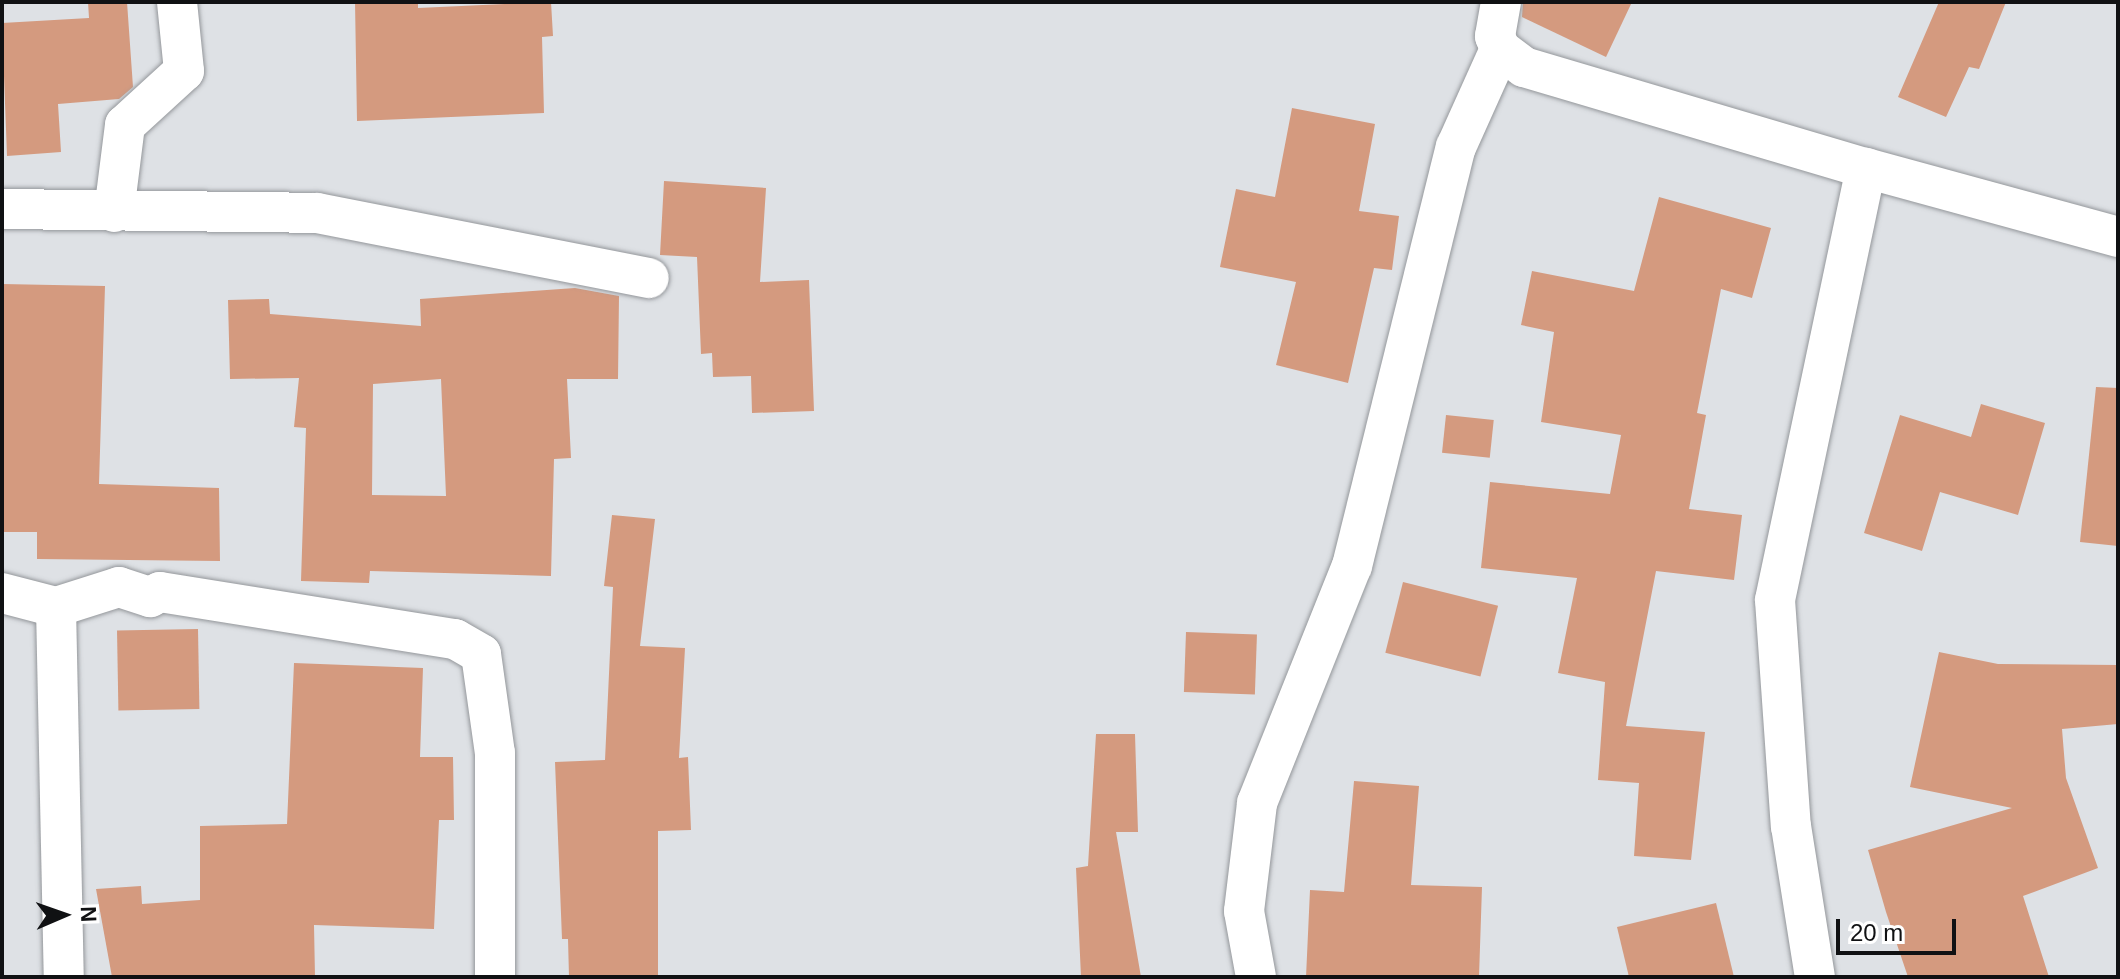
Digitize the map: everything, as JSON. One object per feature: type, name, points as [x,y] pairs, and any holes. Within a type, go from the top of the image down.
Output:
[{"type":"street","points":[[114,212],[125,125],[184,71],[177,2]]},
{"type":"street","points":[[1256,977],[1244,911],[1257,803],[1352,566],[1456,147],[1500,49],[1501,2]]},
{"type":"street","points":[[1500,49],[1524,67],[1866,168],[2118,237]]},
{"type":"street","points":[[1815,977],[1791,826],[1775,600],[1866,168]]},
{"type":"street","points":[[2,209],[317,213],[649,278]]},
{"type":"street","points":[[2,593],[56,607],[119,587],[455,639],[481,654],[495,753],[495,977]]},
{"type":"street","points":[[56,607],[64,977]]},
{"type":"building","points":[[88,2],[127,2],[133,87],[119,99],[58,104],[61,152],[7,156],[2,23],[89,18]]},
{"type":"building","points":[[355,2],[418,2],[418,8],[551,2],[553,36],[542,37],[544,113],[357,121]]},
{"type":"building","points":[[1523,2],[1632,2],[1606,57],[1522,17]]},
{"type":"building","points":[[1939,2],[2006,2],[1979,69],[1969,67],[1946,117],[1898,97]]},
{"type":"building","points":[[1292,108],[1375,124],[1359,211],[1399,216],[1392,270],[1374,268],[1348,383],[1276,365],[1296,282],[1220,267],[1236,189],[1275,197]]},
{"type":"building","points":[[664,181],[766,188],[760,282],[809,280],[814,411],[752,413],[751,376],[713,377],[712,353],[701,354],[697,257],[660,255]]},
{"type":"building","points":[[1659,197],[1771,228],[1752,298],[1721,289],[1697,413],[1706,415],[1689,509],[1742,515],[1734,580],[1656,571],[1626,726],[1705,732],[1691,860],[1634,856],[1639,783],[1598,780],[1605,682],[1558,673],[1577,578],[1481,568],[1490,482],[1610,494],[1621,435],[1541,422],[1554,332],[1521,325],[1532,271],[1634,291]]},
{"type":"building","points":[[2,284],[105,286],[99,484],[219,488],[220,561],[37,559],[37,532],[2,532]]},
{"type":"building","points":[[575,288],[619,296],[618,379],[567,379],[571,458],[554,459],[551,576],[370,571],[369,583],[301,581],[306,428],[294,427],[299,378],[230,379],[228,300],[269,299],[270,314],[421,326],[420,299]],"holes":[[[441,379],[446,496],[372,495],[373,384]]]},
{"type":"building","points":[[2096,387],[2118,388],[2118,546],[2080,542]]},
{"type":"building","points":[[1981,404],[2045,423],[2018,515],[1940,492],[1922,551],[1864,533],[1900,415],[1971,437]]},
{"type":"building","points":[[1446,415],[1494,420],[1490,458],[1442,453]]},
{"type":"building","points":[[612,515],[655,519],[640,646],[685,648],[679,758],[688,757],[691,830],[658,831],[658,977],[569,977],[568,939],[562,939],[555,762],[605,760],[613,587],[604,586]]},
{"type":"building","points":[[1403,582],[1498,606],[1480,677],[1385,653]]},
{"type":"building","points":[[198,629],[199,709],[118,710],[117,630]]},
{"type":"building","points":[[1186,632],[1257,634],[1255,694],[1184,692]]},
{"type":"building","points":[[1939,652],[1998,664],[2118,665],[2118,724],[2062,729],[2066,778],[2098,868],[2023,896],[2049,977],[1908,977],[1886,912],[1868,850],[2012,808],[1910,787]]},
{"type":"building","points":[[294,663],[423,668],[420,757],[453,757],[454,820],[439,820],[434,929],[314,925],[315,977],[112,977],[96,889],[141,886],[142,904],[200,900],[200,826],[287,824]]},
{"type":"building","points":[[1096,734],[1135,734],[1138,832],[1116,832],[1141,977],[1081,977],[1076,868],[1088,866]]},
{"type":"building","points":[[1354,781],[1419,786],[1411,885],[1482,887],[1479,977],[1306,977],[1310,890],[1344,892]]},
{"type":"building","points":[[1716,903],[1734,977],[1629,977],[1617,927]]}]
